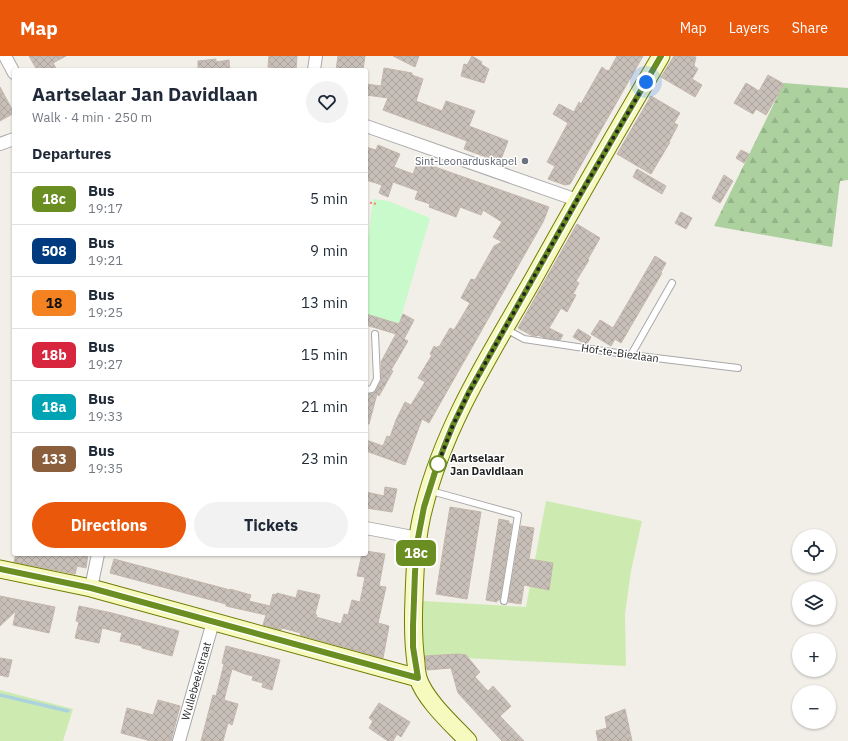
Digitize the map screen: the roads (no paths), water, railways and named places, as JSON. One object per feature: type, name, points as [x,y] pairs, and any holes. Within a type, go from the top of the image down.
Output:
[{"type":"street","points":[[5,56],[12,68]]},
{"type":"street","points":[[314,68],[316,56]]},
{"type":"street","points":[[468,741],[432,702],[424,691],[418,678],[413,647],[413,626],[418,538],[424,507],[436,469],[453,425],[469,392],[577,200],[661,56]]},
{"type":"street","points":[[368,127],[577,200]]},
{"type":"street","points":[[0,144],[12,140]]},
{"type":"street","points":[[368,528],[418,538]]},
{"type":"street","points":[[91,588],[98,556]]},
{"type":"street","points":[[0,570],[91,588],[418,678]]},
{"type":"street","name":"Wullebeekstraat","points":[[179,741],[213,622]]},
{"type":"lane","points":[[631,355],[672,283]]},
{"type":"lane","name":"Hof-te-Biezlaan","points":[[505,329],[524,339],[631,355],[738,368]]},
{"type":"lane","points":[[368,390],[372,389],[377,379],[375,334]]},
{"type":"lane","points":[[429,490],[518,515],[504,601]]},
{"type":"waterway","points":[[0,695],[68,711]]},
{"type":"place","name":"Sint-Leonarduskapel","points":[[525,161]]},
{"type":"place","name":"Aartselaar Jan Davidlaan","points":[[438,464]]}]
